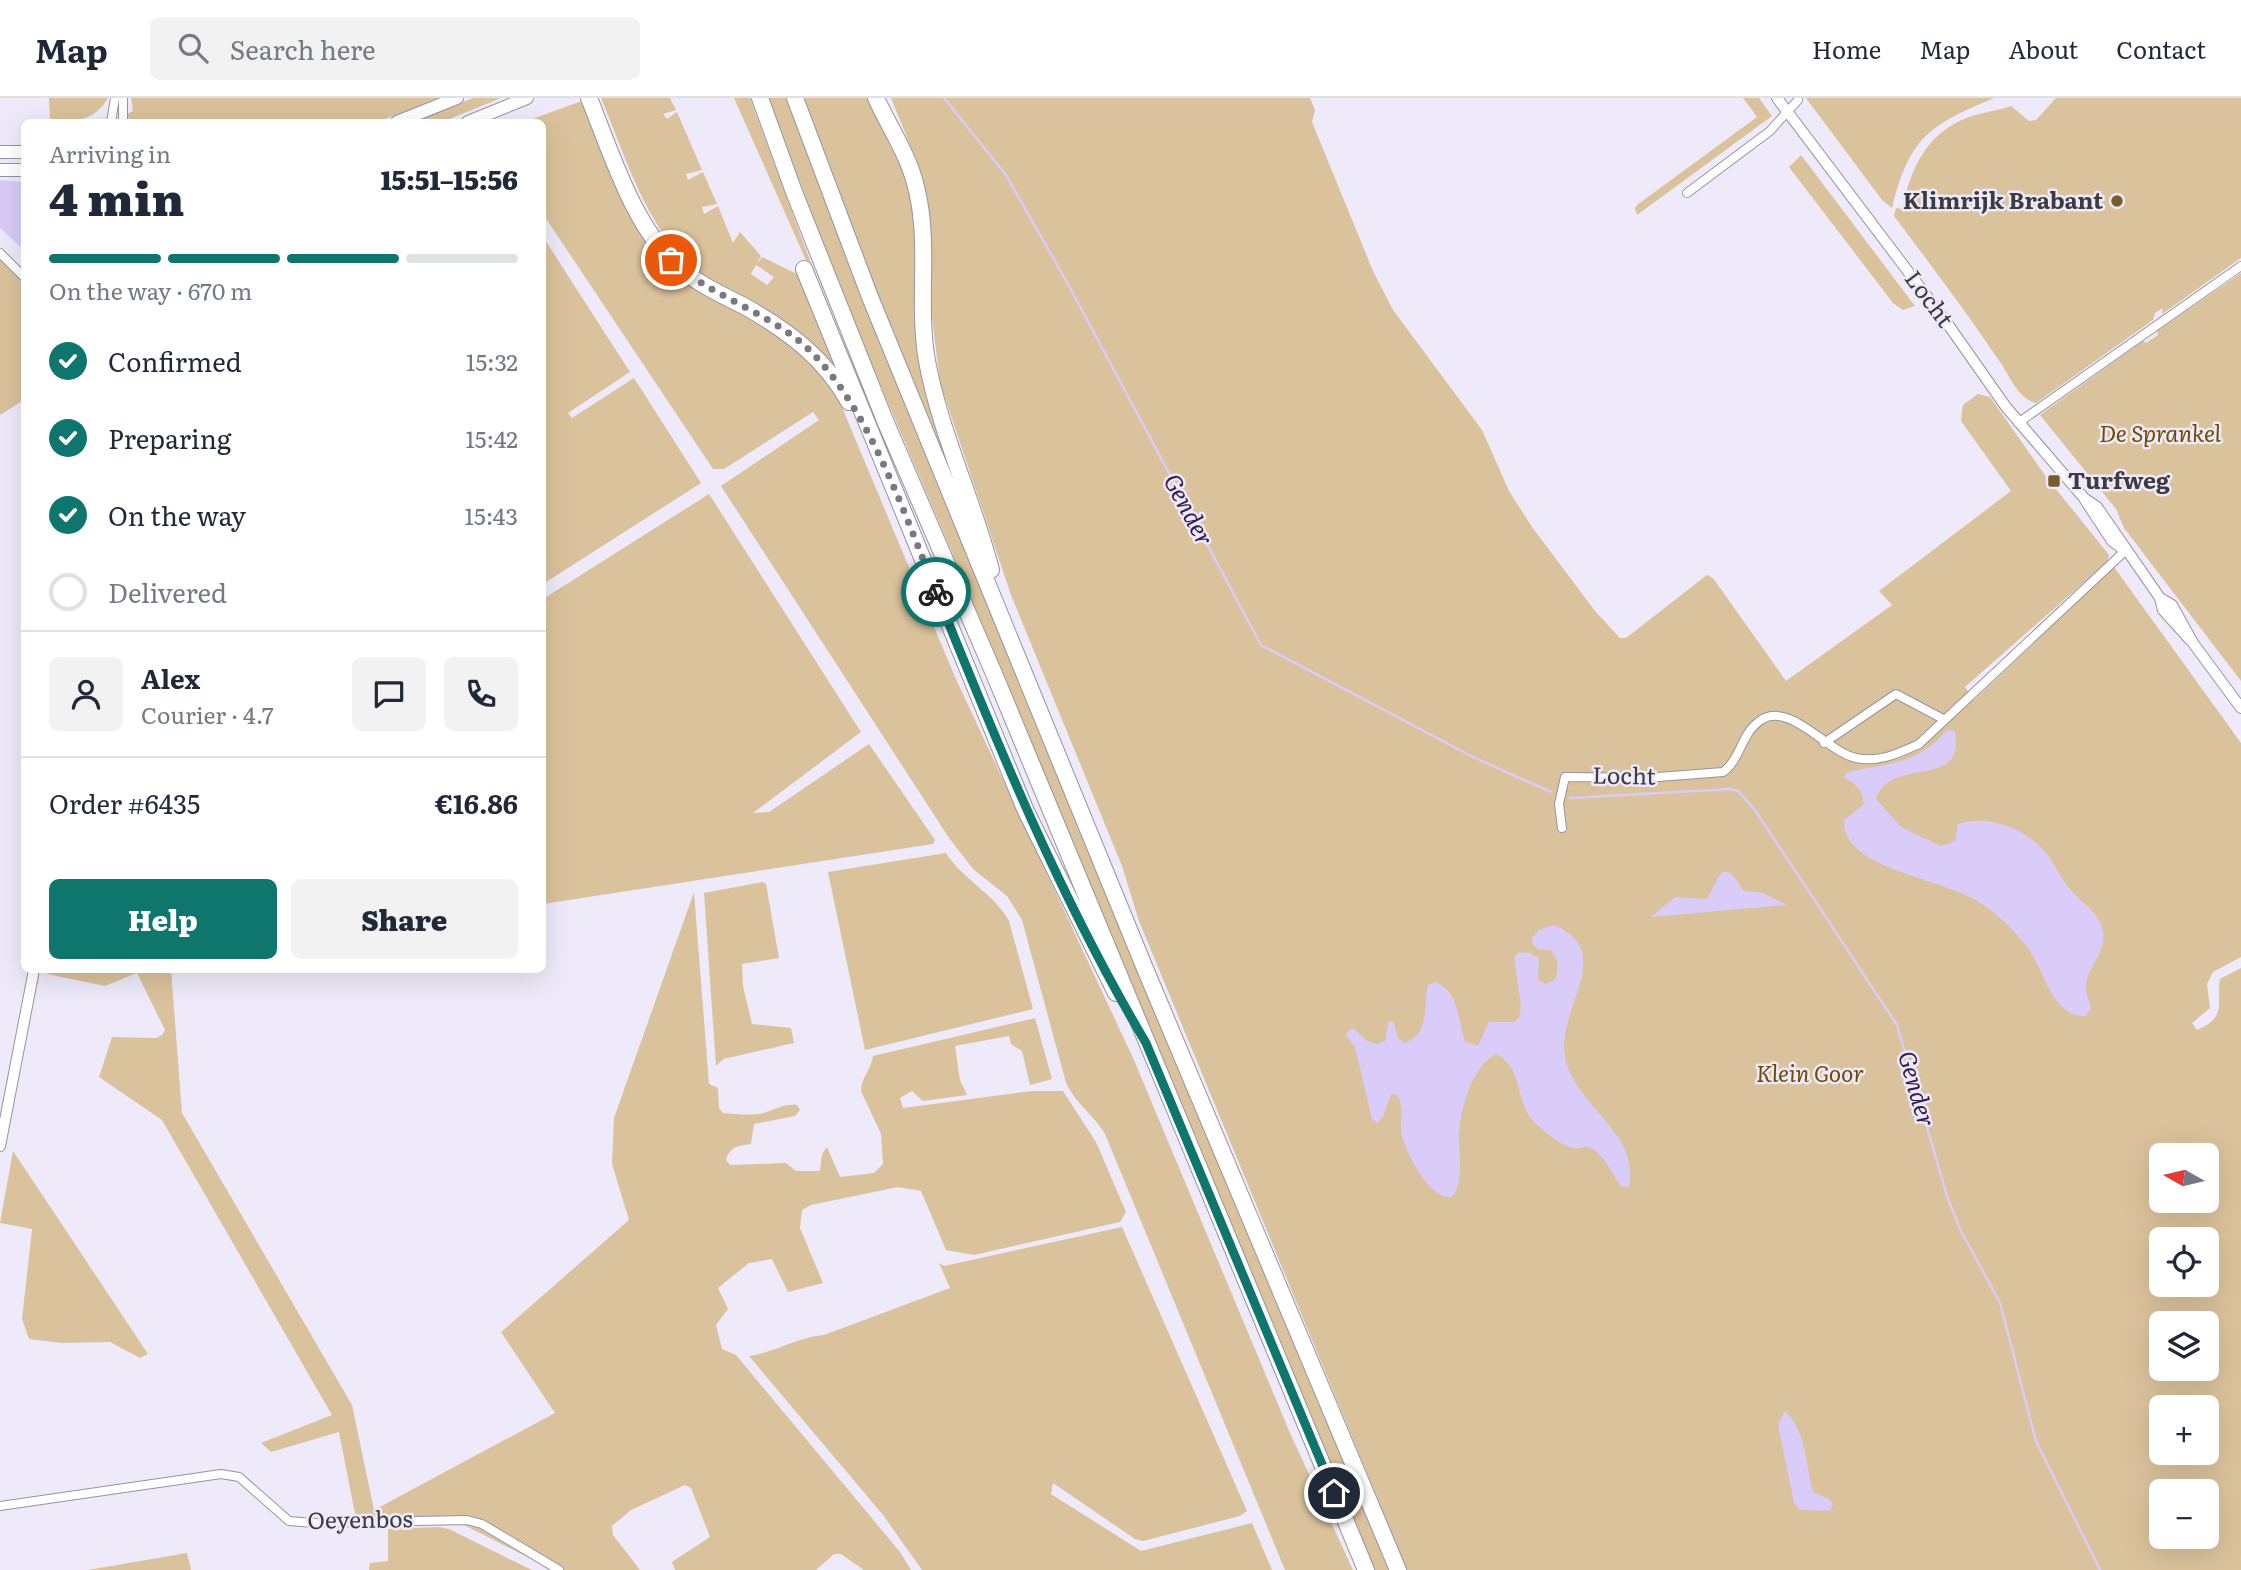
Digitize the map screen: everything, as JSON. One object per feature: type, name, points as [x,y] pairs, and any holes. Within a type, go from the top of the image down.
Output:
[{"type":"highway","points":[[589,98],[637,209],[657,244],[681,269],[774,323],[808,350],[846,396],[883,462]]},
{"type":"highway","points":[[760,98],[794,192],[886,423],[1366,1570]]},
{"type":"highway","points":[[794,98],[870,296],[1004,623],[1398,1570]]},
{"type":"highway","points":[[876,98],[900,145],[917,191],[922,223],[922,317],[927,362],[984,540],[1004,623]]},
{"type":"highway","points":[[804,268],[1025,809],[1110,982],[1146,1043]]},
{"type":"main road","points":[[404,119],[457,98]]},
{"type":"main road","points":[[475,119],[527,98]]},
{"type":"main road","points":[[0,152],[21,152]]},
{"type":"main road","points":[[0,170],[21,170]]},
{"type":"street","points":[[112,119],[115,98]]},
{"type":"street","points":[[123,98],[123,119]]},
{"type":"street","name":"Locht","points":[[1562,828],[1559,804],[1565,777],[1632,778],[1723,772],[1733,765],[1750,729],[1765,718],[1779,716],[1798,722],[1824,743],[1854,758],[1880,759],[1919,744],[2125,551],[2105,532],[2084,498],[2018,423],[1947,323],[1777,98]]},
{"type":"street","points":[[1686,193],[1770,131],[1798,100]]},
{"type":"street","points":[[0,253],[21,274]]},
{"type":"street","points":[[2018,423],[2241,266]]},
{"type":"street","points":[[2125,551],[2160,598],[2163,610],[2177,629],[2193,643],[2241,708]]},
{"type":"street","points":[[1824,743],[1896,694],[1945,720]]},
{"type":"street","points":[[0,1146],[33,973]]},
{"type":"street","name":"Oeyenbos","points":[[0,1506],[221,1474],[239,1477],[289,1521],[314,1523],[467,1520],[482,1524],[559,1570]]},
{"type":"green space","points":[[49,98],[108,98],[97,112],[83,119],[50,119]]},
{"type":"green space","points":[[131,98],[445,98],[385,119],[129,119],[127,114],[133,111]]},
{"type":"green space","points":[[473,98],[501,98],[449,119],[420,119]]},
{"type":"green space","points":[[601,98],[670,98],[676,110],[663,114],[667,119],[677,112],[702,170],[686,174],[688,180],[703,172],[717,204],[702,207],[704,214],[718,206],[733,243],[740,232],[761,256],[756,265],[762,257],[801,276],[847,385],[811,346],[781,319],[715,286],[681,256],[665,236],[640,192]],"holes":[[[756,265],[774,277],[767,285],[751,274]]]},
{"type":"green space","points":[[734,98],[750,98],[829,312]]},
{"type":"green space","points":[[768,98],[786,98],[864,301],[1391,1570],[1373,1570],[962,576],[847,307]]},
{"type":"green space","points":[[804,98],[874,98],[900,154],[917,209],[918,300],[964,503],[854,235]]},
{"type":"green space","name":"Klein Goor","points":[[891,98],[1310,98],[1315,110],[1312,122],[1373,271],[1393,310],[1482,430],[1509,491],[1532,527],[1595,611],[1620,638],[1626,638],[1707,575],[1713,578],[1786,681],[1892,605],[1879,591],[2011,491],[1961,421],[1963,405],[1978,394],[1990,397],[2047,478],[2109,555],[2107,562],[1965,687],[1974,700],[2114,567],[2241,743],[2241,957],[2213,972],[2207,984],[2210,1008],[2192,1023],[2197,1030],[2213,1020],[2219,1009],[2220,979],[2241,968],[2241,1570],[1407,1570],[1139,921],[1122,866],[1011,595],[940,383],[929,292],[929,208],[915,157]]},
{"type":"green space","points":[[1743,98],[1759,98],[1772,116],[1637,215],[1637,205],[1757,117]]},
{"type":"green space","points":[[1806,98],[1994,98],[1954,116],[1926,136],[1907,164],[1892,208],[1882,200]]},
{"type":"green space","name":"Klimrijk Brabant","points":[[2056,98],[2241,98],[2241,258],[2162,314],[2163,308],[2155,313],[2153,320],[2036,403],[2016,388],[1976,327],[1894,216],[1896,208],[1902,209],[1916,166],[1931,142],[1942,132],[1969,117],[2011,106],[2029,121],[2036,120]]},
{"type":"green space","points":[[587,99],[630,212],[654,252],[667,267],[691,285],[779,332],[806,356],[836,393],[955,677],[1134,1060],[1290,1433],[1353,1570],[1285,1570],[1105,1134],[1066,1083],[1022,920],[1007,896],[973,869],[949,838],[721,486],[819,420],[813,412],[724,469],[713,469],[546,218],[546,119],[532,119]]},
{"type":"green space","points":[[1801,155],[1915,306],[1903,310],[1893,303],[1789,167]]},
{"type":"green space","points":[[546,242],[630,372],[568,413],[572,418],[634,378],[701,483],[546,582]]},
{"type":"green space","points":[[0,257],[21,279],[21,402],[0,415]]},
{"type":"green space","name":"De Sprankel","points":[[2241,273],[2241,681],[2124,528],[2116,509],[2040,415],[2143,341],[2146,343],[2158,335],[2157,331]]},
{"type":"green space","points":[[709,494],[861,732],[753,813],[769,812],[869,744],[935,840],[933,844],[546,904],[546,597]]},
{"type":"green space","points":[[946,853],[961,871],[995,902],[1009,921],[1033,1009],[865,1050],[828,872]]},
{"type":"green space","points":[[763,882],[766,884],[779,958],[742,964],[743,986],[752,1024],[791,1028],[794,1043],[723,1059],[716,1066],[704,893]]},
{"type":"green space","points":[[694,892],[709,1084],[718,1088],[719,1108],[723,1113],[744,1114],[764,1113],[792,1105],[797,1105],[800,1110],[795,1116],[754,1124],[751,1144],[732,1149],[726,1160],[730,1165],[786,1163],[796,1171],[820,1171],[822,1154],[827,1147],[840,1177],[874,1173],[883,1164],[881,1134],[861,1091],[873,1056],[1035,1018],[1052,1079],[1030,1085],[1022,1051],[1011,1044],[1009,1036],[955,1046],[960,1080],[967,1095],[923,1101],[912,1091],[900,1098],[903,1108],[1032,1091],[1063,1091],[1096,1142],[1126,1212],[1120,1222],[974,1255],[946,1250],[921,1191],[898,1187],[811,1205],[802,1210],[800,1228],[823,1283],[788,1292],[772,1259],[749,1263],[718,1288],[728,1309],[716,1325],[722,1349],[736,1355],[900,1552],[911,1570],[864,1570],[841,1554],[834,1554],[816,1570],[675,1570],[672,1562],[710,1537],[691,1488],[685,1485],[631,1510],[612,1526],[613,1535],[640,1570],[553,1570],[450,1518],[356,1519],[339,1432],[271,1452],[261,1443],[332,1415],[162,1120],[99,1077],[112,1037],[156,1038],[165,1030],[137,973],[171,973],[182,1113],[352,1405],[374,1510],[555,1413],[501,1332],[629,1220],[612,1164],[614,1118]]},
{"type":"green space","points":[[47,973],[137,973],[105,986]]},
{"type":"green space","points":[[13,1151],[148,1354],[140,1358],[110,1342],[62,1343],[29,1339],[22,1319],[32,1229],[0,1223]]},
{"type":"green space","points":[[1122,1227],[1247,1511],[1240,1516],[1143,1541],[1135,1539],[1053,1483],[1051,1494],[1141,1551],[1252,1523],[1272,1570],[922,1570],[883,1515],[749,1356],[824,1335],[950,1288],[939,1263],[944,1266]]},
{"type":"green space","points":[[388,1529],[449,1529],[532,1570],[369,1570],[370,1563],[388,1561]]},
{"type":"green space","points":[[187,1553],[191,1570],[88,1570]]},
{"type":"shaded area","points":[[0,180],[21,182],[21,247],[0,228]]},
{"type":"shaded area","points":[[1948,729],[1955,732],[1955,750],[1949,761],[1939,768],[1896,778],[1884,786],[1876,799],[1901,827],[1941,846],[1955,841],[1958,824],[1970,821],[1994,822],[2006,826],[2038,844],[2070,889],[2094,913],[2103,931],[2102,947],[2087,980],[2091,1008],[2086,1016],[2074,1015],[2057,1001],[2027,947],[1991,911],[1962,893],[1876,861],[1859,850],[1848,837],[1844,820],[1863,805],[1863,800],[1859,788],[1844,778],[1847,772],[1890,764],[1914,756],[1937,741]]},
{"type":"shaded area","points":[[1724,871],[1732,874],[1744,891],[1763,893],[1787,905],[1651,917],[1675,897],[1707,899]]},
{"type":"shaded area","points":[[1554,925],[1572,936],[1581,950],[1583,966],[1568,1020],[1565,1057],[1580,1090],[1616,1134],[1625,1150],[1630,1168],[1629,1187],[1621,1186],[1604,1160],[1591,1148],[1565,1145],[1534,1122],[1524,1105],[1511,1067],[1496,1054],[1480,1069],[1468,1091],[1460,1127],[1458,1184],[1452,1197],[1444,1196],[1427,1183],[1407,1150],[1401,1131],[1400,1102],[1396,1094],[1391,1095],[1383,1117],[1377,1123],[1372,1119],[1355,1047],[1345,1034],[1353,1028],[1367,1041],[1377,1044],[1385,1041],[1389,1021],[1393,1021],[1398,1038],[1405,1043],[1413,1039],[1422,1026],[1428,985],[1435,982],[1443,986],[1453,998],[1465,1041],[1478,1046],[1489,1022],[1514,1022],[1519,1018],[1521,1006],[1514,958],[1519,952],[1530,953],[1539,958],[1538,980],[1546,984],[1554,980],[1558,968],[1555,957],[1550,950],[1539,950],[1533,945],[1532,938],[1539,930]]},
{"type":"shaded area","points":[[1785,1411],[1801,1438],[1813,1492],[1829,1499],[1833,1505],[1830,1511],[1800,1510],[1794,1503],[1778,1425]]},
{"type":"waterway","name":"Gender","points":[[944,98],[1006,175],[1069,286],[1261,645],[1473,757],[1551,792]]},
{"type":"waterway","name":"Gender","points":[[1570,798],[1730,789],[1738,791],[1755,810],[1897,1025],[1948,1199],[1961,1231],[2000,1303],[2036,1441],[2100,1570]]},
{"type":"way so far","points":[[671,260],[695,279],[774,323],[799,341],[828,370],[846,396],[883,462],[936,592]]},
{"type":"place","name":"Klimrijk Brabant","points":[[2117,201]]},
{"type":"place","name":"Turfweg","points":[[2054,481]]},
{"type":"route","points":[[936,592],[1025,809],[1110,982],[1146,1043],[1334,1493]]}]
